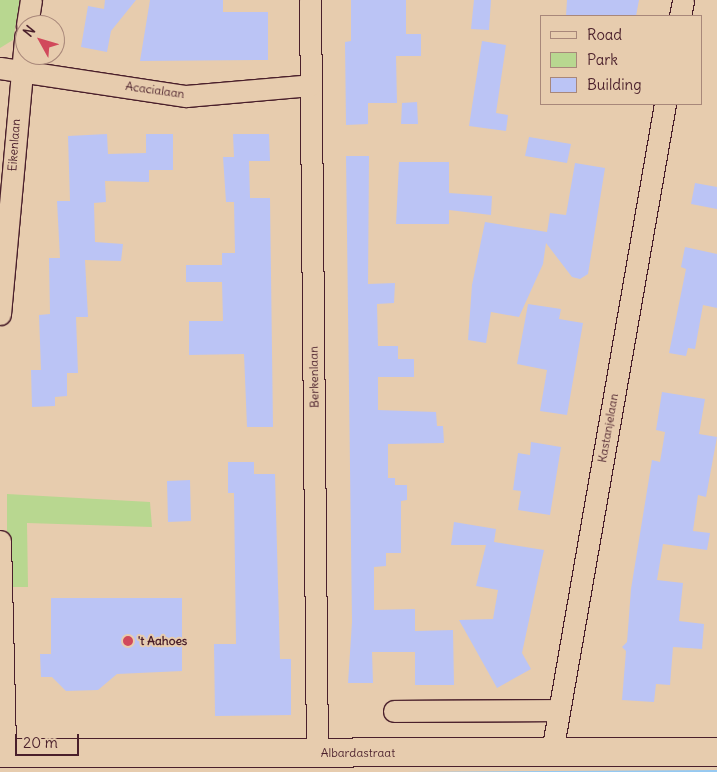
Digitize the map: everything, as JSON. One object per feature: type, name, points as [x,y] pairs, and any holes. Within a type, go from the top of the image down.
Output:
[{"type":"street","points":[[29,15],[31,0]]},
{"type":"street","name":"Berkenlaan","points":[[310,0],[318,753]]},
{"type":"street","points":[[680,15],[683,0]]},
{"type":"street","name":"Acacialaan","points":[[10,70],[186,96],[311,85]]},
{"type":"street","name":"Eikenlaan","points":[[0,314],[10,70]]},
{"type":"street","name":"Kastanjelaan","points":[[552,752],[665,105]]},
{"type":"street","points":[[0,541],[2,753]]},
{"type":"street","points":[[394,710],[559,710]]},
{"type":"street","name":"Albardastraat","points":[[2,753],[717,752]]},
{"type":"green space","points":[[0,0],[20,0],[17,15],[15,15],[13,40],[0,48]]},
{"type":"green space","points":[[7,494],[150,502],[152,527],[27,523],[28,587],[7,587]]},
{"type":"water","points":[[717,770],[717,772],[404,772]]},
{"type":"building","points":[[105,0],[136,0],[111,31],[107,52],[81,47],[88,6],[104,9]]},
{"type":"building","points":[[150,0],[223,0],[223,12],[268,12],[268,60],[140,61]]},
{"type":"building","points":[[351,0],[406,0],[406,34],[421,34],[421,56],[396,56],[397,103],[368,103],[368,124],[346,125],[345,42],[351,41]]},
{"type":"building","points":[[474,0],[491,0],[489,30],[471,29]]},
{"type":"building","points":[[567,0],[639,0],[636,15],[566,15]]},
{"type":"building","points":[[482,41],[506,45],[496,113],[508,115],[506,131],[469,126]]},
{"type":"building","points":[[417,102],[418,124],[401,124],[402,103]]},
{"type":"building","points":[[107,134],[108,154],[146,153],[146,134],[173,134],[173,170],[149,170],[149,182],[105,181],[106,202],[94,203],[95,242],[123,244],[121,261],[85,260],[88,317],[76,317],[78,373],[67,373],[67,396],[55,397],[55,406],[32,407],[31,370],[41,370],[39,315],[50,314],[49,258],[60,258],[57,201],[70,201],[68,136]]},
{"type":"building","points":[[233,134],[269,134],[270,161],[249,161],[250,198],[270,198],[273,427],[247,427],[244,354],[189,355],[189,321],[223,321],[222,282],[186,282],[186,265],[222,265],[222,253],[235,253],[234,202],[226,202],[223,157],[234,157]]},
{"type":"building","points":[[529,137],[571,144],[567,163],[525,156]]},
{"type":"building","points":[[346,156],[369,156],[368,284],[395,283],[394,303],[377,304],[378,346],[398,346],[398,359],[414,359],[414,377],[378,377],[378,410],[436,412],[437,426],[443,426],[444,443],[388,444],[388,478],[395,478],[395,485],[407,485],[407,500],[401,501],[401,553],[386,553],[386,566],[374,567],[374,610],[415,609],[415,631],[453,630],[454,685],[415,685],[415,652],[372,652],[373,683],[348,683],[352,622]]},
{"type":"building","points":[[399,162],[449,162],[449,193],[492,196],[491,215],[449,210],[449,224],[396,224]]},
{"type":"building","points":[[575,163],[605,168],[588,274],[580,279],[572,277],[546,243],[543,264],[519,317],[491,312],[486,343],[468,340],[472,285],[485,222],[547,232],[550,213],[566,215]]},
{"type":"building","points":[[695,183],[717,187],[717,209],[691,204]]},
{"type":"building","points":[[685,247],[717,254],[717,308],[703,305],[695,349],[688,348],[686,356],[669,353],[686,269],[681,267]]},
{"type":"building","points":[[528,304],[561,309],[559,319],[583,323],[567,415],[540,411],[547,370],[517,364]]},
{"type":"building","points":[[662,392],[705,399],[699,434],[717,437],[706,497],[698,495],[693,531],[710,533],[707,550],[663,544],[657,580],[683,583],[679,621],[704,624],[702,649],[673,647],[670,685],[656,684],[654,702],[622,700],[626,651],[622,647],[627,642],[631,589],[652,460],[660,462],[665,432],[656,430]]},
{"type":"building","points":[[531,442],[561,447],[550,515],[518,510],[521,491],[513,490],[518,453],[530,455]]},
{"type":"building","points":[[228,462],[254,462],[254,474],[275,474],[280,659],[291,659],[291,715],[215,716],[214,644],[236,644],[234,493],[228,493]]},
{"type":"building","points":[[190,480],[191,521],[168,522],[167,481]]},
{"type":"building","points":[[454,522],[496,529],[494,542],[544,550],[522,653],[531,669],[497,688],[459,620],[493,619],[498,590],[476,586],[486,545],[451,545]]},
{"type":"building","points":[[51,598],[182,598],[182,671],[117,674],[98,690],[66,691],[52,677],[41,677],[40,654],[51,654]]},
{"type":"place","name":"'t Aahoes","points":[[128,641]]}]
